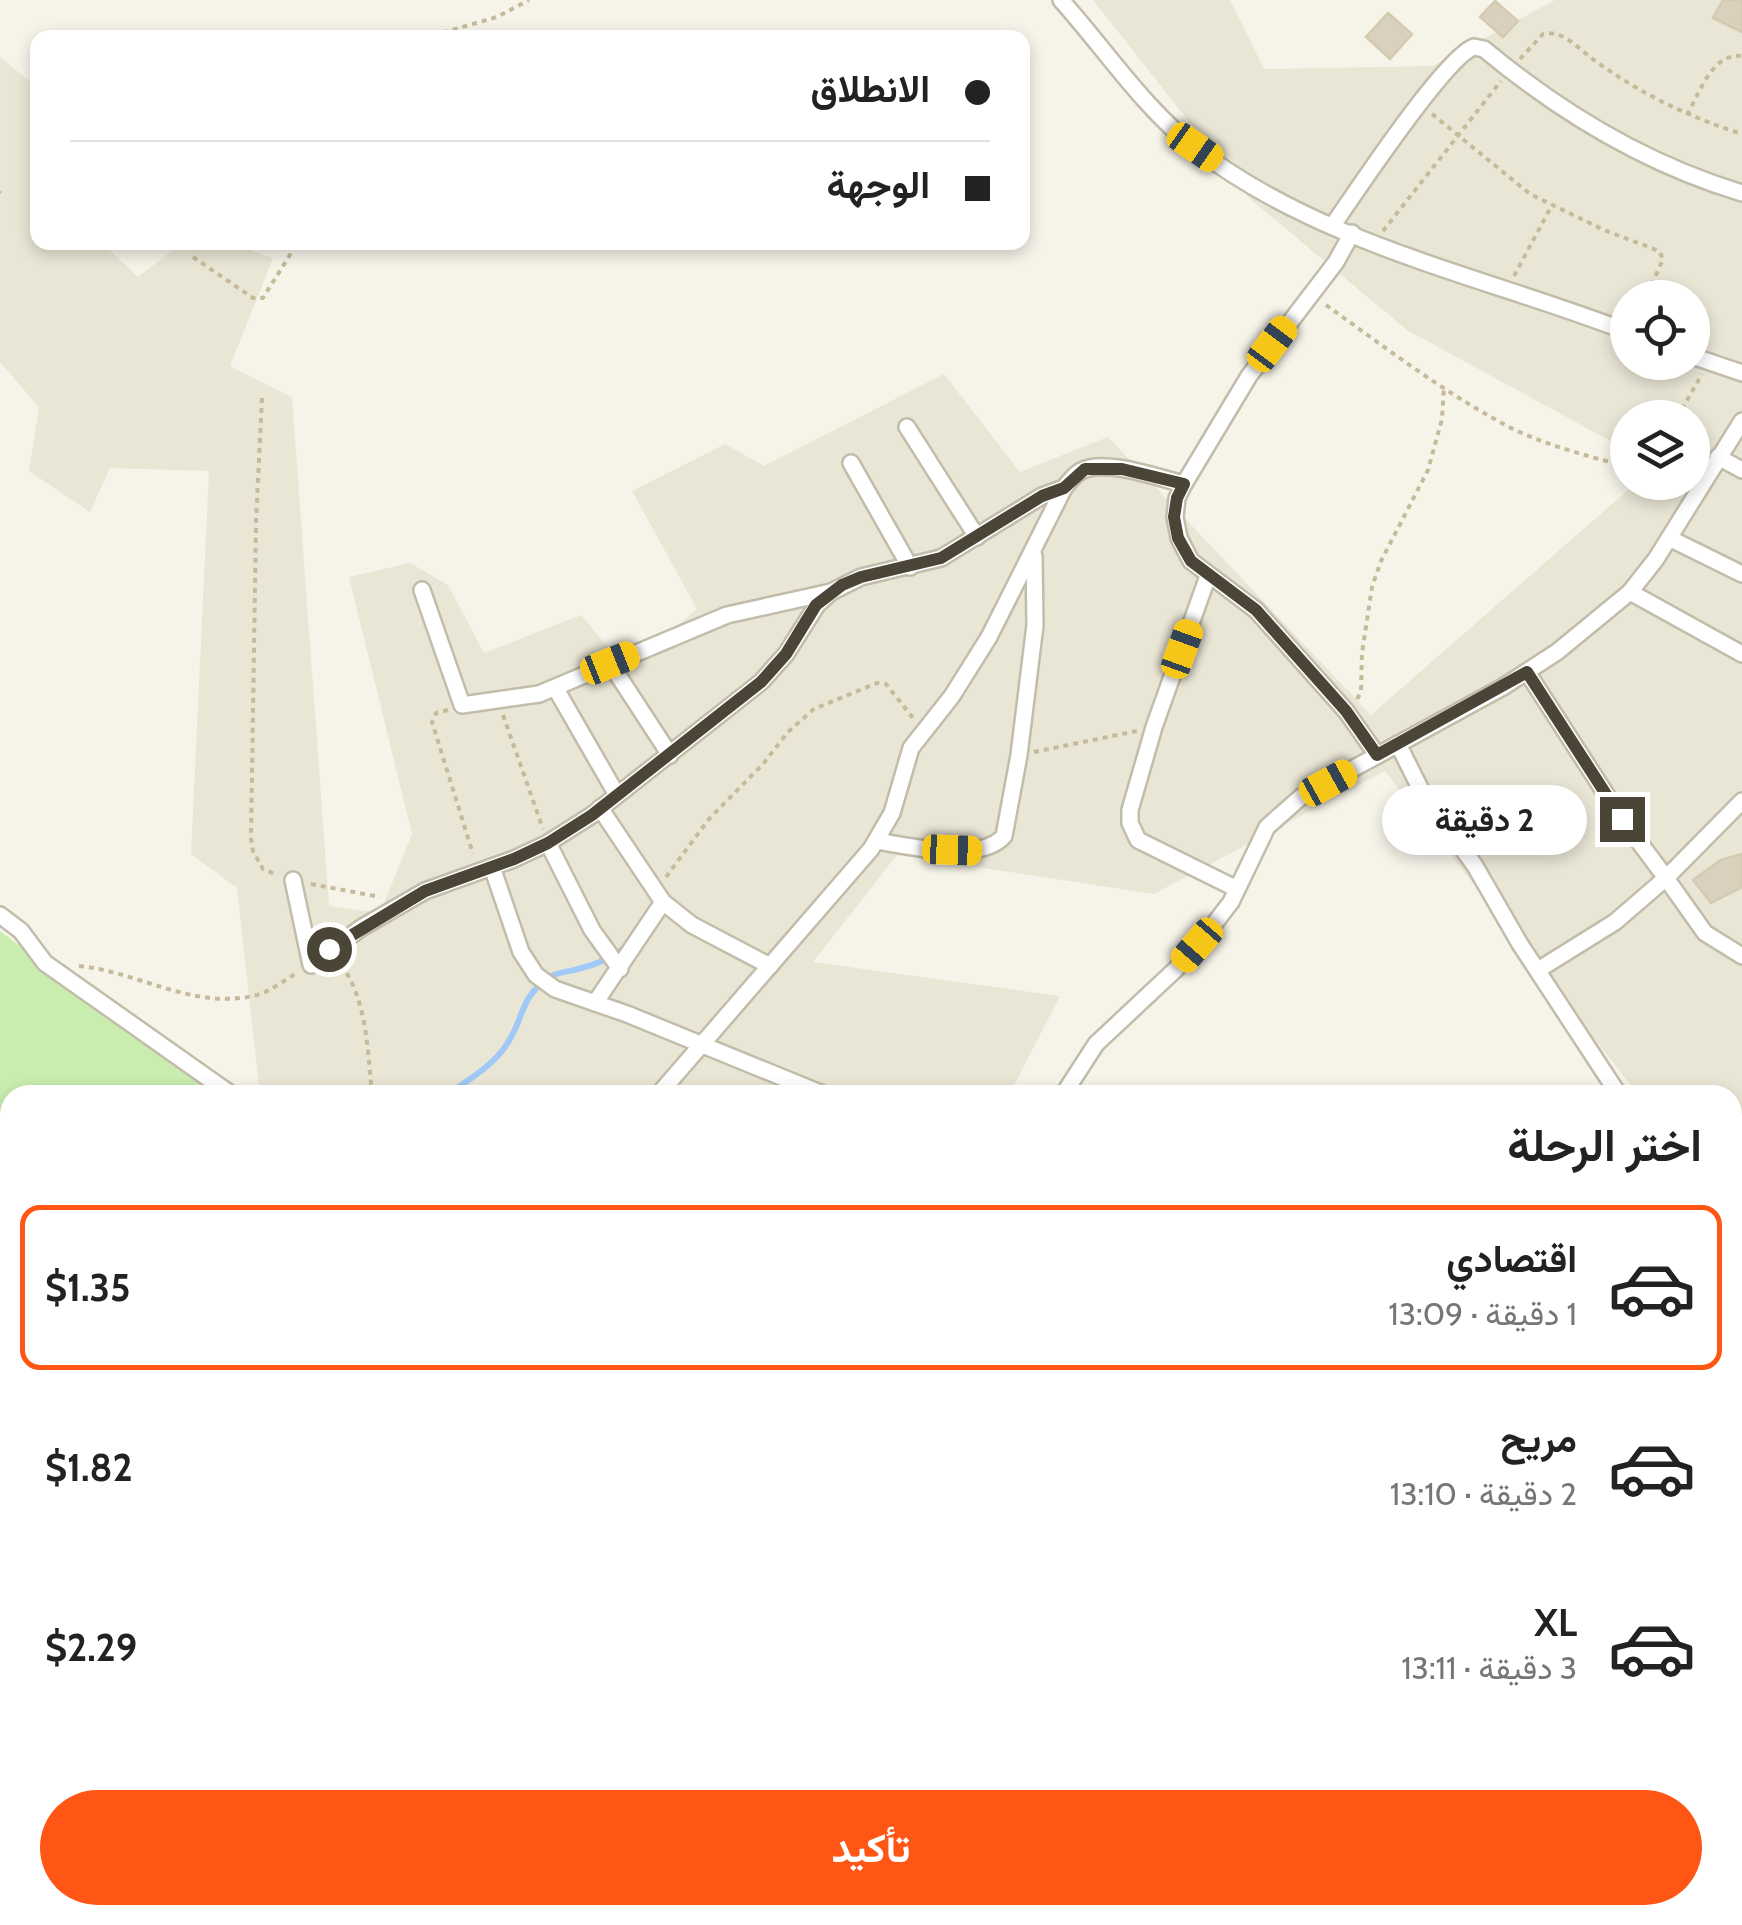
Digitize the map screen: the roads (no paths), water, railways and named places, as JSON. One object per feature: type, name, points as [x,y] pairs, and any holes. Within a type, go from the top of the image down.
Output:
[{"type":"street","points":[[1065,3],[1138,92],[1195,147],[1279,199],[1394,251],[1610,326]]},
{"type":"street","points":[[1333,224],[1452,64],[1468,49],[1478,47],[1538,93],[1632,150],[1742,193]]},
{"type":"street","points":[[1352,233],[1336,262],[1249,376],[1184,484],[1177,498],[1176,530],[1191,561],[1256,610],[1346,711],[1377,755]]},
{"type":"street","points":[[1710,362],[1742,373]]},
{"type":"street","points":[[1069,1085],[1096,1044],[1212,928],[1238,889],[1267,827],[1281,813],[1527,672],[1630,592],[1669,538],[1742,421]]},
{"type":"street","points":[[907,427],[977,537]]},
{"type":"street","points":[[1718,457],[1742,470]]},
{"type":"street","points":[[851,463],[910,568]]},
{"type":"street","points":[[667,1085],[876,841],[892,813],[911,748],[952,696],[990,637],[1064,488],[1078,472],[1093,468],[1122,469],[1184,484]]},
{"type":"street","points":[[293,880],[311,965],[329,949],[404,902],[548,843],[600,808],[761,682],[786,654],[816,605],[831,592],[861,577],[941,558],[1042,496],[1064,488]]},
{"type":"street","points":[[1669,538],[1742,574]]},
{"type":"street","points":[[876,841],[980,850],[997,844],[1004,836],[1020,755],[1035,625],[1034,552]]},
{"type":"street","points":[[1208,576],[1154,727],[1130,810],[1132,832],[1151,848],[1238,889]]},
{"type":"street","points":[[422,590],[462,705],[528,697],[728,614],[831,592]]},
{"type":"street","points":[[1630,592],[1742,654]]},
{"type":"street","points":[[610,663],[670,755]]},
{"type":"street","points":[[1527,672],[1690,916],[1705,933],[1742,956]]},
{"type":"street","points":[[556,688],[617,794]]},
{"type":"street","points":[[1398,744],[1423,794],[1475,866],[1613,1085]]},
{"type":"street","points":[[1538,970],[1615,922],[1666,878],[1742,800]]},
{"type":"street","points":[[600,808],[661,898],[692,925],[770,966]]},
{"type":"street","points":[[548,843],[586,919],[620,968]]},
{"type":"street","points":[[485,869],[522,952],[536,975],[555,989],[801,1085]]},
{"type":"street","points":[[595,1003],[661,898]]},
{"type":"street","points":[[0,915],[21,932],[45,963],[218,1085]]},
{"type":"waterway","points":[[461,1085],[501,1052],[532,994],[548,978],[598,963],[628,945]]}]
